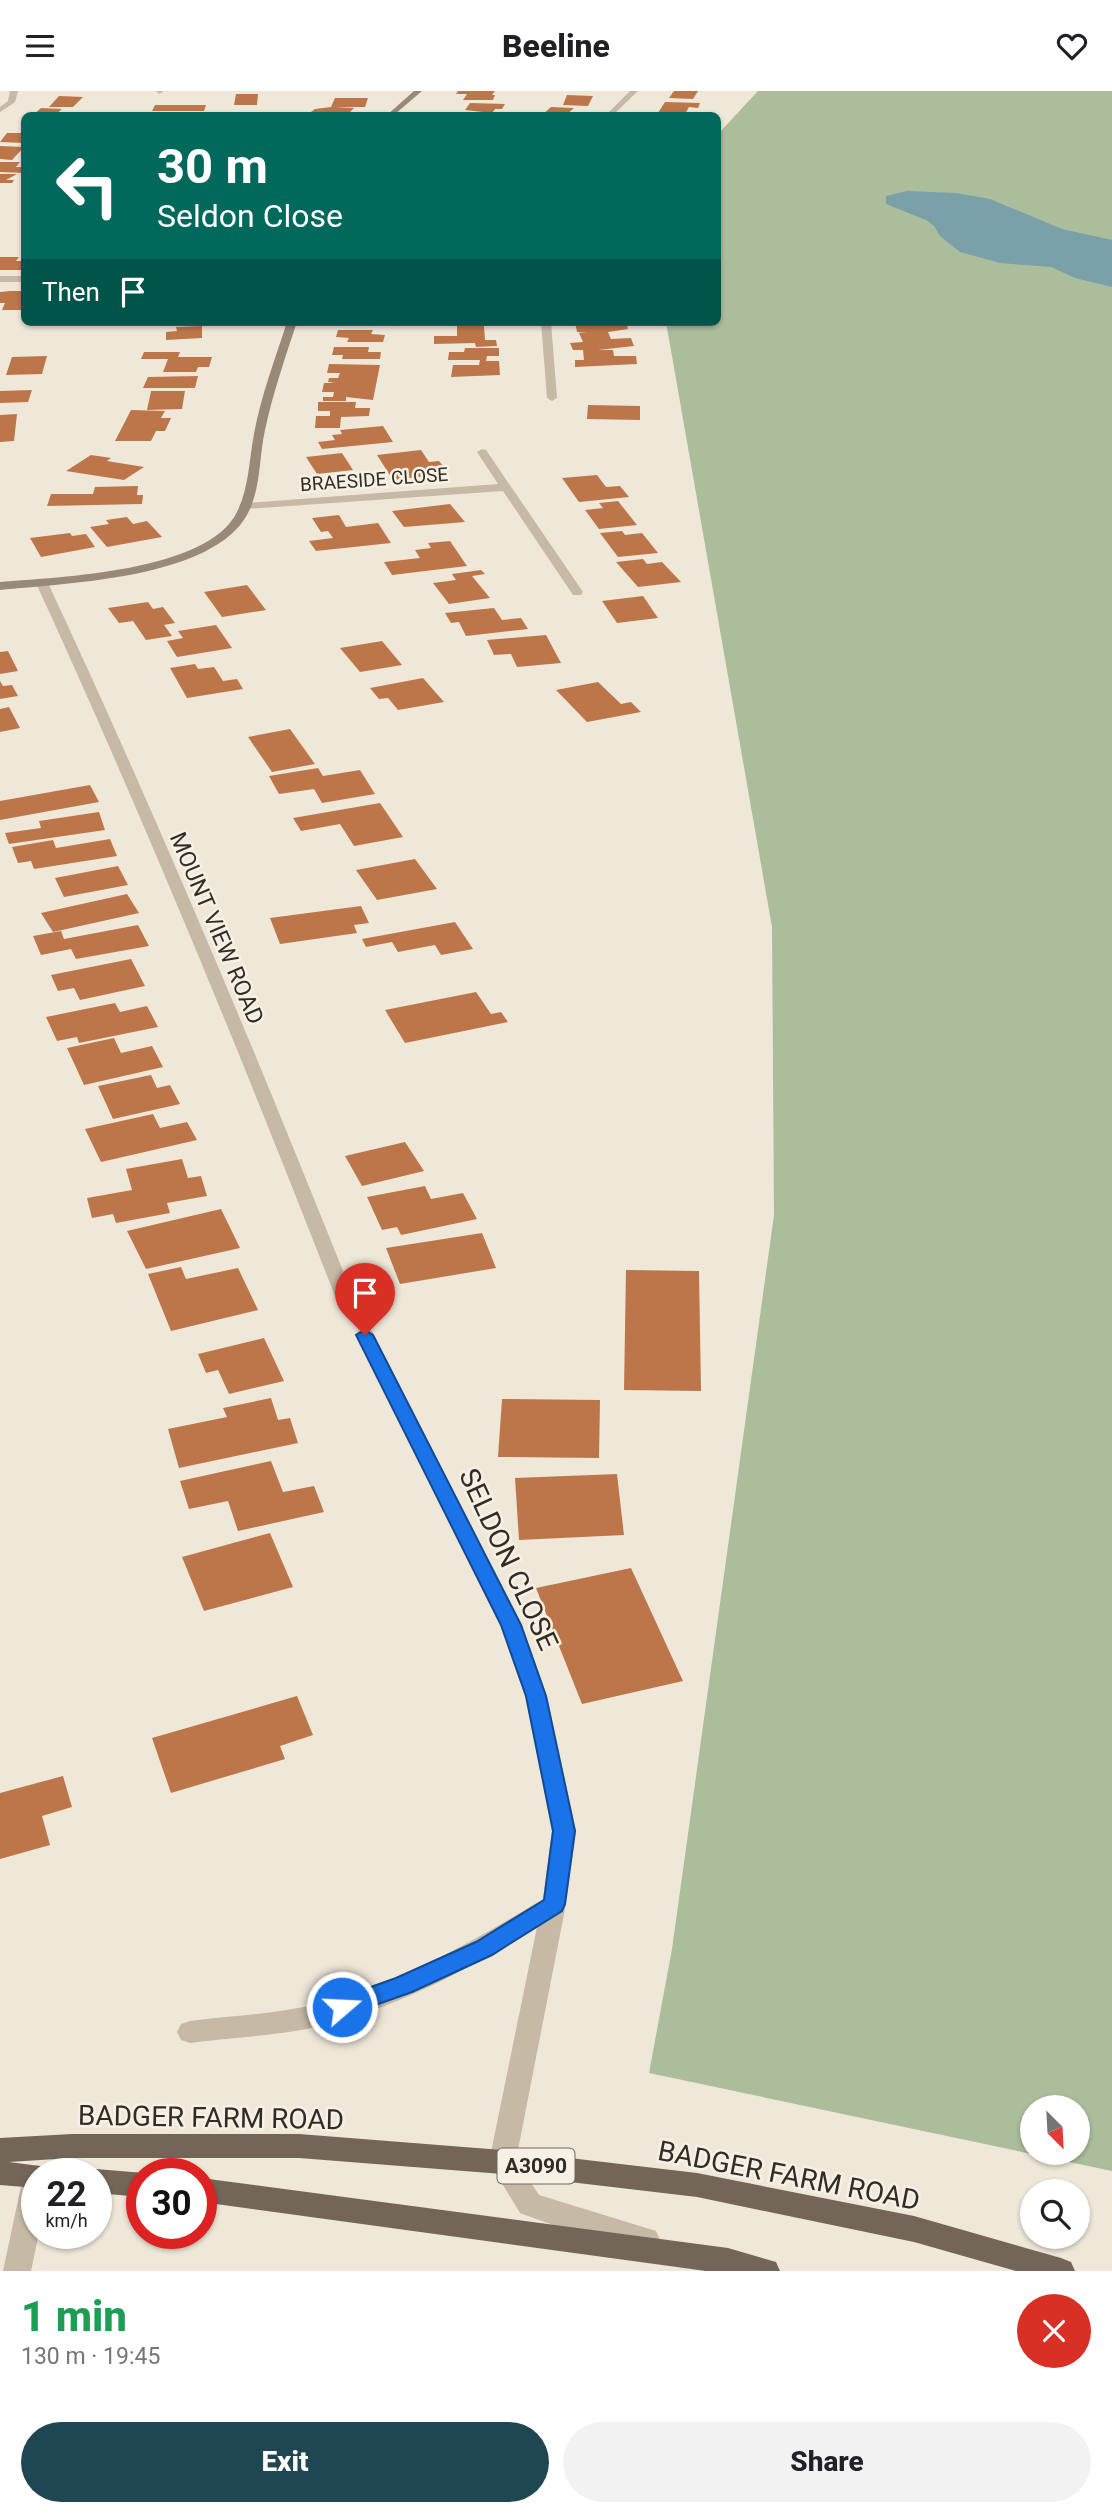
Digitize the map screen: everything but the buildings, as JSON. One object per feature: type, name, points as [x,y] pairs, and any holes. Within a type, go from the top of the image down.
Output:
[{"type":"main road","name":"BADGER FARM ROAD","points":[[0,2150],[46,2147],[299,2145],[502,2162],[696,2185],[914,2229],[1061,2271]]},
{"type":"main road","points":[[0,2173],[21,2175]]},
{"type":"main road","points":[[217,2192],[728,2261],[765,2271]]},
{"type":"street","points":[[0,110],[11,102],[15,91]]},
{"type":"street","points":[[394,112],[418,91]]},
{"type":"street","points":[[612,112],[634,91]]},
{"type":"street","points":[[0,279],[21,279]]},
{"type":"street","points":[[0,586],[104,575],[179,557],[220,537],[237,523],[246,506],[261,424],[291,326]]},
{"type":"street","points":[[545,326],[552,398]]},
{"type":"street","points":[[482,452],[577,592]]},
{"type":"street","name":"BRAESIDE CLOSE","points":[[246,506],[506,487]]},
{"type":"street","name":"MOUNT VIEW ROAD","points":[[41,581],[102,712],[275,1121],[344,1296]]},
{"type":"street","name":"SELDON CLOSE","points":[[365,1335],[511,1625],[536,1696],[564,1831],[554,1904],[502,2162]]},
{"type":"street","points":[[190,2032],[322,2014],[392,1990],[484,1948],[554,1904]]},
{"type":"street","points":[[43,2158],[46,2147]]},
{"type":"street","points":[[502,2162],[530,2204],[589,2225],[728,2261]]},
{"type":"street","points":[[17,2271],[22,2249]]},
{"type":"green space","points":[[758,91],[1112,91],[1112,2171],[1084,2165],[1090,2165],[1090,2095],[1020,2095],[1020,2152],[649,2073],[672,1949],[774,1215],[772,927],[667,326],[721,326],[721,131]]},
{"type":"water","points":[[907,191],[956,193],[990,199],[1062,229],[1112,240],[1112,287],[1075,278],[1051,267],[1000,263],[960,252],[926,220],[886,204],[886,196]]},
{"type":"route","points":[[342,2007],[404,1986],[484,1948],[554,1904],[564,1831],[536,1696],[511,1625],[365,1335]]}]
